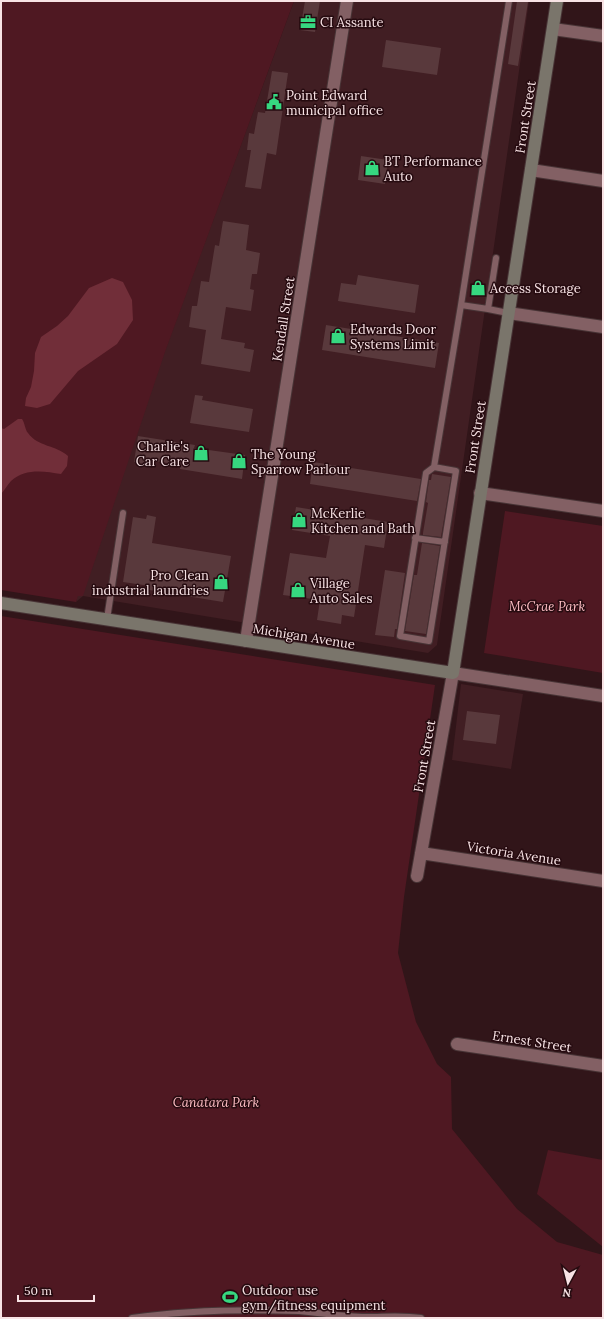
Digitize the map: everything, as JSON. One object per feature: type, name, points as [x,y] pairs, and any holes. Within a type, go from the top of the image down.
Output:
[{"type":"main road","name":"Front Street","points":[[453,673],[557,1]]},
{"type":"main road","name":"Michigan Avenue","points":[[1,602],[453,673]]},
{"type":"street","name":"Kendall Street","points":[[246,641],[348,1]]},
{"type":"street","points":[[553,29],[603,36]]},
{"type":"street","points":[[531,170],[603,181]]},
{"type":"street","points":[[508,313],[603,327]]},
{"type":"street","points":[[480,493],[603,512]]},
{"type":"street","name":"Michigan Avenue","points":[[453,673],[603,696]]},
{"type":"street","name":"Front Street","points":[[417,876],[453,673]]},
{"type":"street","name":"Victoria Avenue","points":[[421,853],[603,881]]},
{"type":"street","name":"Ernest Street","points":[[457,1044],[603,1066]]},
{"type":"lane","points":[[434,467],[456,471],[429,641],[400,636],[426,473],[434,467],[509,1]]},
{"type":"lane","points":[[488,309],[496,258]]},
{"type":"lane","points":[[461,305],[508,313]]},
{"type":"lane","points":[[107,619],[124,513]]},
{"type":"lane","points":[[415,538],[445,542]]},
{"type":"lane","points":[[132,1318],[247,1310],[305,1312],[366,1317],[405,1316],[421,1318]]},
{"type":"shaded area","points":[[294,1],[529,1],[437,645],[428,653],[83,596],[76,602],[84,570]]},
{"type":"shaded area","points":[[112,278],[123,282],[132,300],[133,320],[117,344],[78,371],[50,404],[37,408],[25,406],[26,398],[31,387],[35,353],[41,337],[68,316],[89,288]]},
{"type":"shaded area","points":[[18,419],[22,419],[27,432],[32,438],[42,444],[63,452],[68,456],[67,466],[61,474],[41,471],[22,474],[11,481],[1,494],[1,428],[4,429]]},
{"type":"shaded area","points":[[461,684],[523,694],[511,769],[452,760]]},
{"type":"green space","points":[[1,1],[294,1],[165,352],[83,596],[78,596],[76,602],[1,590]]},
{"type":"green space","name":"McCrae Park","points":[[505,511],[603,526],[603,673],[484,653]]},
{"type":"green space","name":"Canatara Park","points":[[1,616],[435,685],[404,897],[398,953],[416,1022],[437,1064],[451,1077],[452,1129],[517,1209],[557,1242],[603,1255],[603,1318],[1,1318]]},
{"type":"green space","points":[[548,1150],[603,1160],[603,1247],[537,1194]]},
{"type":"building","points":[[305,1],[320,1],[315,32],[300,30]]},
{"type":"building","points":[[517,1],[528,2],[518,66],[508,64]]},
{"type":"building","points":[[386,40],[441,48],[437,75],[382,67]]},
{"type":"building","points":[[272,71],[288,73],[276,155],[267,153],[261,189],[245,187],[251,150],[247,150],[249,133],[254,134],[258,112],[265,113]]},
{"type":"building","points":[[361,156],[388,160],[385,184],[358,180]]},
{"type":"building","points":[[223,221],[249,225],[246,250],[260,253],[257,274],[252,274],[250,289],[254,290],[251,311],[226,307],[221,339],[245,343],[244,348],[254,350],[250,372],[201,364],[206,330],[189,327],[192,306],[197,306],[201,281],[209,282],[215,245],[219,246]]},
{"type":"building","points":[[358,275],[419,285],[415,313],[338,301],[341,283],[356,285]]},
{"type":"building","points":[[326,325],[439,343],[435,368],[322,350]]},
{"type":"building","points":[[195,395],[203,396],[202,400],[253,409],[249,432],[190,423]]},
{"type":"building","points":[[138,436],[195,445],[194,448],[245,455],[242,479],[180,469],[180,465],[149,460],[148,465],[134,462]]},
{"type":"building","points":[[313,462],[421,479],[417,501],[310,484]]},
{"type":"building","points":[[432,474],[451,477],[441,537],[423,535],[428,503],[426,502],[429,480],[431,480]]},
{"type":"building","points":[[296,507],[388,522],[384,548],[365,545],[354,617],[342,615],[341,624],[317,620],[320,600],[283,595],[290,553],[326,558],[330,536],[292,530]]},
{"type":"building","points":[[147,515],[156,517],[152,543],[231,556],[223,602],[149,590],[150,586],[123,582],[133,517],[146,519]]},
{"type":"building","points":[[422,543],[440,546],[426,634],[405,631],[414,575],[417,575]]},
{"type":"building","points":[[385,570],[405,573],[397,629],[395,629],[394,637],[375,635]]},
{"type":"building","points":[[467,711],[500,715],[496,744],[463,740]]},
{"type":"place","name":"CI Assante","points":[[308,22]]},
{"type":"place","name":"Point Edward municipal office","points":[[274,102]]},
{"type":"place","name":"BT Performance Auto","points":[[372,168]]},
{"type":"place","name":"Access Storage","points":[[478,288]]},
{"type":"place","name":"Edwards Door Systems Limit","points":[[338,336]]},
{"type":"place","name":"Charlie's Car Care","points":[[201,453]]},
{"type":"place","name":"The Young Sparrow Parlour","points":[[239,461]]},
{"type":"place","name":"McKerlie Kitchen and Bath","points":[[299,520]]},
{"type":"place","name":"Pro Clean industrial laundries","points":[[221,582]]},
{"type":"place","name":"Village Auto Sales","points":[[298,590]]},
{"type":"place","name":"Outdoor use gym/fitness equipment","points":[[230,1297]]}]
